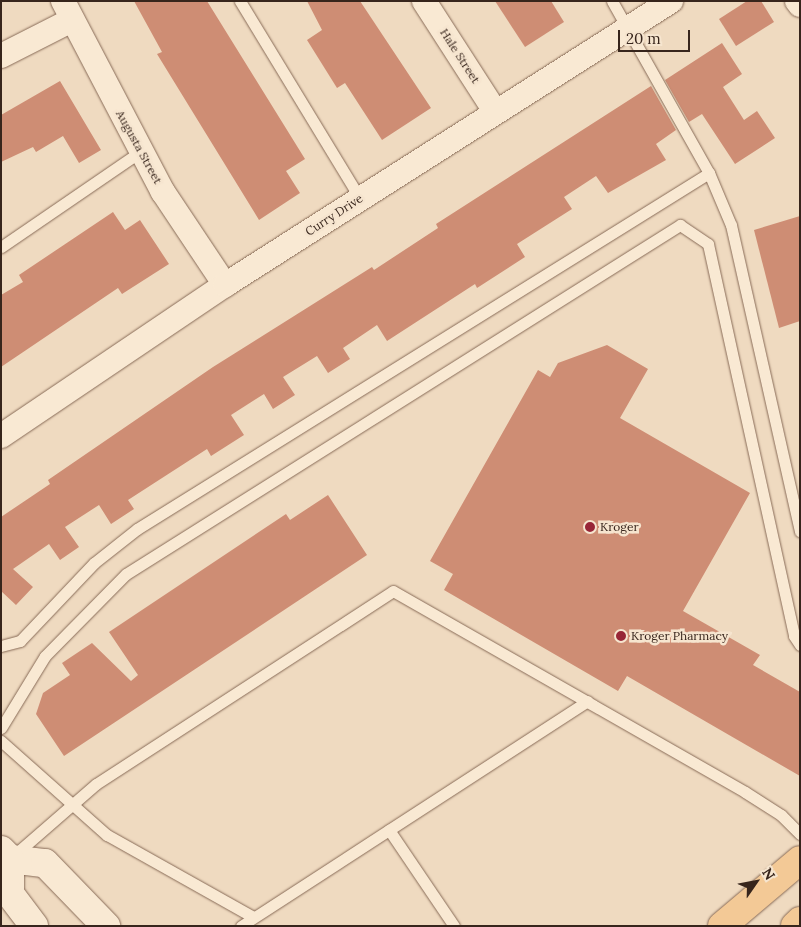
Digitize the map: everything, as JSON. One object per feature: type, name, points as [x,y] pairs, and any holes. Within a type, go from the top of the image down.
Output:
[{"type":"main road","points":[[34,926],[10,894],[6,854],[45,863],[106,926]]},
{"type":"main road","points":[[722,926],[800,860]]},
{"type":"main road","points":[[795,926],[800,921]]},
{"type":"street","name":"Hale Street","points":[[424,1],[495,112]]},
{"type":"street","name":"Curry Drive","points":[[1,436],[225,285],[672,1]]},
{"type":"street","points":[[798,1],[800,5]]},
{"type":"street","points":[[1,56],[68,11]]},
{"type":"street","name":"Augusta Street","points":[[68,11],[140,151],[225,285]]},
{"type":"lane","points":[[240,1],[360,198]]},
{"type":"lane","points":[[612,1],[629,28],[708,173],[731,225],[800,531]]},
{"type":"lane","points":[[1,247],[140,151]]},
{"type":"lane","points":[[1,646],[20,641],[94,563],[137,529],[708,173]]},
{"type":"lane","points":[[1,728],[45,656],[126,574],[680,225],[708,244],[794,636],[800,645]]},
{"type":"lane","points":[[6,854],[71,804],[393,591],[587,700],[745,792],[781,815],[800,834]]},
{"type":"lane","points":[[241,926],[587,700]]},
{"type":"lane","points":[[1,741],[107,835],[253,917]]},
{"type":"lane","points":[[389,830],[454,926]]},
{"type":"building","points":[[134,1],[207,1],[305,159],[286,171],[300,193],[259,220],[157,54],[162,52]]},
{"type":"building","points":[[307,1],[360,1],[431,108],[382,140],[345,83],[337,88],[307,40],[322,30]]},
{"type":"building","points":[[495,1],[551,1],[564,22],[525,47]]},
{"type":"building","points":[[747,1],[761,1],[774,22],[736,46],[719,19]]},
{"type":"building","points":[[722,43],[742,74],[723,87],[744,120],[757,111],[775,138],[735,164],[702,114],[689,122],[665,80]]},
{"type":"building","points":[[60,81],[101,150],[79,163],[63,136],[36,152],[33,147],[1,162],[1,115]]},
{"type":"building","points":[[651,86],[676,130],[656,144],[666,160],[608,193],[596,176],[564,197],[572,209],[517,244],[525,257],[477,288],[475,284],[387,341],[377,325],[343,348],[350,359],[328,373],[317,356],[283,377],[295,395],[273,409],[264,394],[231,415],[244,435],[211,456],[207,449],[128,500],[134,509],[111,524],[99,505],[65,527],[79,547],[60,560],[49,544],[13,569],[33,587],[16,605],[1,591],[1,517],[50,484],[48,480],[213,367],[372,267],[374,270],[438,228],[436,224]]},
{"type":"building","points":[[113,212],[125,230],[140,220],[169,264],[122,294],[118,288],[1,367],[1,295],[23,282],[19,275]]},
{"type":"building","points":[[800,216],[800,321],[779,328],[754,230]]},
{"type":"building","name":"Kroger","points":[[607,345],[648,369],[620,418],[750,493],[683,611],[760,655],[753,665],[800,692],[800,776],[627,676],[618,691],[444,590],[453,574],[430,561],[538,370],[550,377],[558,363]]},
{"type":"building","points":[[328,495],[367,555],[64,756],[36,714],[43,693],[70,675],[62,663],[92,643],[131,681],[138,675],[109,632],[286,514],[290,520]]},
{"type":"place","name":"Kroger","points":[[590,527]]},
{"type":"place","name":"Kroger Pharmacy","points":[[621,636]]}]
